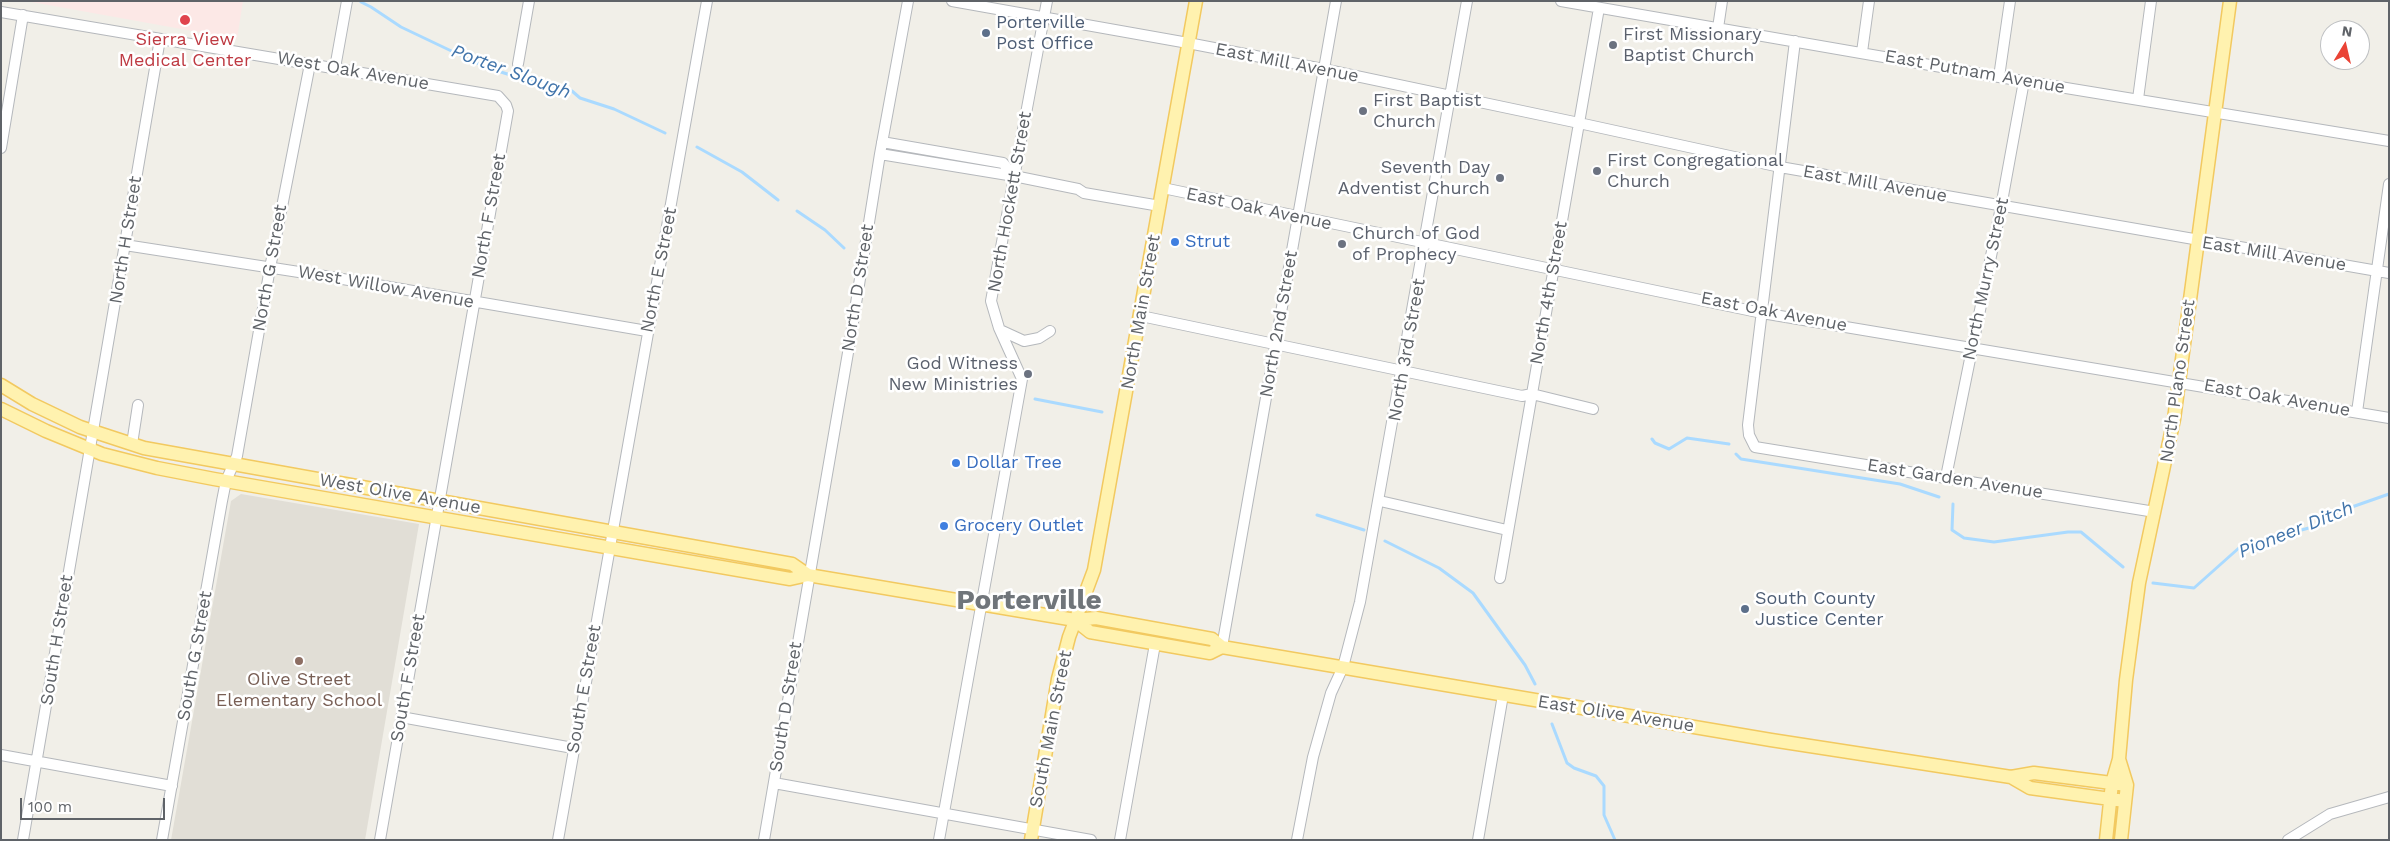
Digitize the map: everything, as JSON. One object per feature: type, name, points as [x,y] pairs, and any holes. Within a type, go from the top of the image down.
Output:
[{"type":"main road","name":"North Main Street","points":[[1075,620],[1094,570],[1196,1]]},
{"type":"main road","name":"North Plano Street","points":[[2106,840],[2112,783],[2119,758],[2136,606],[2169,447],[2179,382],[2230,1]]},
{"type":"main road","name":"West Olive Avenue","points":[[1,385],[91,440],[142,465],[352,486],[440,501],[612,539]]},
{"type":"main road","name":"West Olive Avenue","points":[[1,408],[33,425],[91,440],[132,444],[306,494],[437,517],[792,564],[808,575],[1075,620]]},
{"type":"main road","points":[[306,494],[327,489],[347,492],[352,489],[352,486]]},
{"type":"main road","name":"East Olive Avenue","points":[[1075,620],[1096,618],[1212,639],[1222,647],[1503,696],[2011,777],[2034,773],[2127,785]]},
{"type":"main road","name":"East Olive Avenue","points":[[1075,620],[1090,632],[1155,644],[1210,654],[1222,647]]},
{"type":"main road","name":"South Main Street","points":[[1031,834],[1058,679],[1075,620]]},
{"type":"main road","name":"North Plano Street","points":[[2119,758],[2127,785]]},
{"type":"main road","name":"East Olive Avenue","points":[[2011,777],[2030,788],[2125,802]]},
{"type":"main road","points":[[2121,840],[2127,785]]},
{"type":"street","points":[[335,68],[347,1]]},
{"type":"street","points":[[518,64],[529,1]]},
{"type":"street","name":"North E Street","points":[[612,539],[647,331],[707,1]]},
{"type":"street","name":"North D Street","points":[[808,575],[908,1]]},
{"type":"street","name":"East Mill Avenue","points":[[952,1],[1188,43],[1323,70],[1579,122],[1780,167],[2197,241],[2389,272]]},
{"type":"street","name":"North Hockett Street","points":[[939,840],[1022,379],[1000,330],[991,301],[1047,1]]},
{"type":"street","name":"North 2nd Street","points":[[1222,647],[1336,1]]},
{"type":"street","name":"North 3rd Street","points":[[1297,840],[1313,757],[1331,693],[1343,667],[1360,602],[1380,501],[1467,1]]},
{"type":"street","name":"East Putnam Avenue","points":[[1561,1],[1999,77],[2389,141]]},
{"type":"street","points":[[1718,28],[1722,1]]},
{"type":"street","points":[[1862,52],[1868,1]]},
{"type":"street","points":[[1999,77],[2010,1]]},
{"type":"street","points":[[2138,99],[2151,1]]},
{"type":"street","name":"North 4th Street","points":[[1500,578],[1552,268],[1599,8]]},
{"type":"street","name":"West Oak Avenue","points":[[1,12],[498,96]]},
{"type":"street","points":[[1,148],[23,15]]},
{"type":"street","name":"North H Street","points":[[91,440],[160,38]]},
{"type":"street","points":[[1762,313],[1795,41]]},
{"type":"street","name":"North G Street","points":[[230,473],[238,456],[270,268],[310,64]]},
{"type":"street","name":"North Murry Street","points":[[1946,477],[2001,207],[2024,81]]},
{"type":"street","name":"North F Street","points":[[437,517],[473,302],[508,111],[506,105],[498,96]]},
{"type":"street","points":[[882,142],[1003,163],[1014,176]]},
{"type":"street","points":[[880,154],[1014,176],[1078,188],[1084,194],[1160,206]]},
{"type":"street","points":[[2357,412],[2389,184]]},
{"type":"street","name":"East Oak Avenue","points":[[1163,188],[1762,313],[1972,346],[2389,418]]},
{"type":"street","name":"West Willow Avenue","points":[[125,245],[647,331]]},
{"type":"street","name":"East Garden Avenue","points":[[1762,313],[1748,425],[1749,435],[1754,447],[2155,512]]},
{"type":"street","points":[[1140,316],[1522,396],[1532,394],[1593,409]]},
{"type":"street","points":[[1000,330],[1024,341],[1039,338],[1050,331]]},
{"type":"street","points":[[132,444],[138,405]]},
{"type":"street","name":"South H Street","points":[[23,840],[38,761],[91,440]]},
{"type":"street","name":"South G Street","points":[[162,840],[230,473]]},
{"type":"street","points":[[1380,501],[1507,530]]},
{"type":"street","name":"South F Street","points":[[380,840],[437,517]]},
{"type":"street","name":"South E Street","points":[[558,840],[612,539]]},
{"type":"street","name":"South D Street","points":[[764,840],[808,575]]},
{"type":"street","points":[[1120,840],[1155,644]]},
{"type":"street","points":[[1478,840],[1503,696]]},
{"type":"street","points":[[401,717],[574,748]]},
{"type":"street","points":[[1,755],[172,786]]},
{"type":"street","points":[[774,782],[944,814],[1031,834],[1091,840]]},
{"type":"street","points":[[2288,840],[2330,814],[2389,797]]},
{"type":"shaded area","name":"Sierra View Medical Center","points":[[26,1],[243,1],[237,39]]},
{"type":"shaded area","name":"Olive Street Elementary School","points":[[241,494],[419,524],[365,840],[171,840],[231,501]]},
{"type":"waterway","name":"Porter Slough","points":[[361,2],[401,27],[485,67],[572,91],[580,98],[614,109],[665,133]]},
{"type":"waterway","name":"Porter Slough","points":[[697,147],[742,172],[778,200]]},
{"type":"waterway","name":"Porter Slough","points":[[797,211],[825,230],[844,248]]},
{"type":"waterway","name":"Porter Slough","points":[[1035,399],[1102,412]]},
{"type":"waterway","points":[[1652,439],[1655,443],[1669,449],[1687,438],[1729,444]]},
{"type":"waterway","points":[[1736,454],[1741,459],[1900,484],[1939,497]]},
{"type":"waterway","name":"Pioneer Ditch","points":[[2153,583],[2194,588],[2240,547],[2316,526],[2329,515],[2389,494]]},
{"type":"waterway","points":[[1953,504],[1952,530],[1964,538],[1994,542],[2081,532],[2123,567]]},
{"type":"waterway","name":"Porter Slough","points":[[1317,515],[1364,530]]},
{"type":"waterway","name":"Porter Slough","points":[[1385,541],[1439,568],[1473,593],[1525,665],[1535,684]]},
{"type":"waterway","name":"Porter Slough","points":[[1552,724],[1567,763],[1574,768],[1596,776],[1604,786],[1604,815],[1615,840]]},
{"type":"place","name":"Sierra View Medical Center","points":[[185,20]]},
{"type":"place","name":"Porterville Post Office","points":[[986,33]]},
{"type":"place","name":"First Missionary Baptist Church","points":[[1613,45]]},
{"type":"place","name":"First Baptist Church","points":[[1363,111]]},
{"type":"place","name":"First Congregational Church","points":[[1597,171]]},
{"type":"place","name":"Seventh Day Adventist Church","points":[[1500,178]]},
{"type":"place","name":"Strut","points":[[1175,242]]},
{"type":"place","name":"Church of God of Prophecy","points":[[1342,244]]},
{"type":"place","name":"God Witness New Ministries","points":[[1028,374]]},
{"type":"place","name":"Dollar Tree","points":[[956,463]]},
{"type":"place","name":"Grocery Outlet","points":[[944,526]]},
{"type":"place","name":"South County Justice Center","points":[[1745,609]]},
{"type":"place","name":"Olive Street Elementary School","points":[[299,661]]},
{"type":"district","name":"Porterville","points":[[1029,601]]}]
